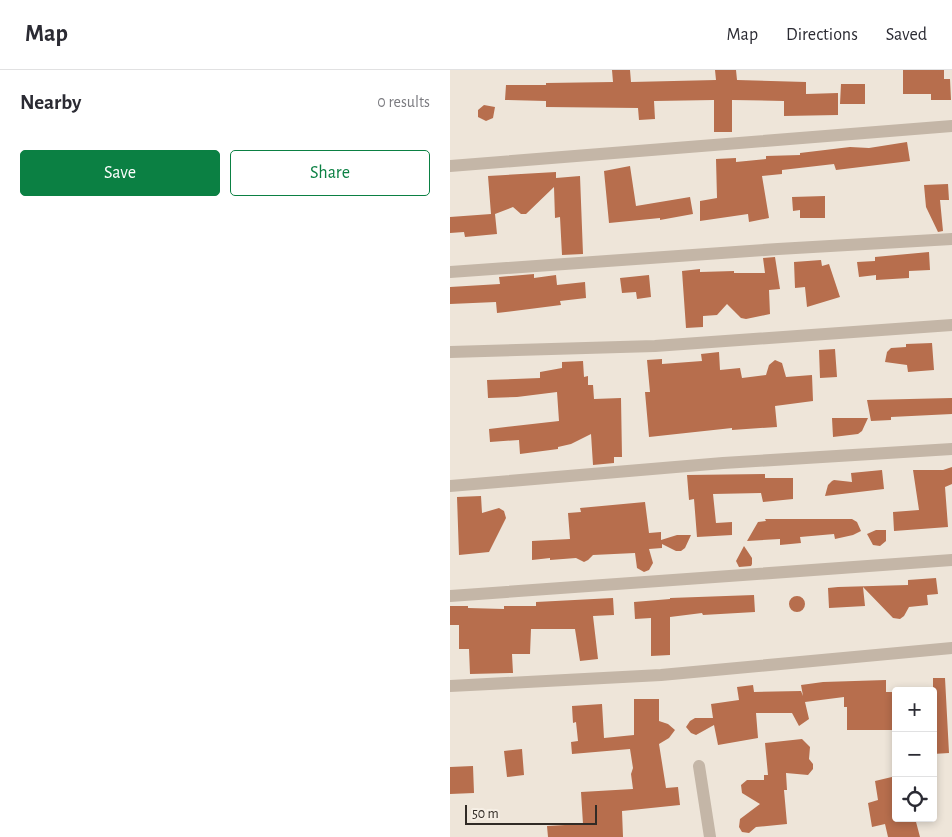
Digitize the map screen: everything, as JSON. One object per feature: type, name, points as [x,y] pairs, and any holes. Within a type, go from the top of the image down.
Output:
[{"type":"street","points":[[450,166],[952,126]]},
{"type":"street","points":[[450,272],[952,239]]},
{"type":"street","points":[[450,352],[654,346],[952,324]]},
{"type":"street","points":[[450,486],[723,463],[952,449]]},
{"type":"street","points":[[450,596],[952,560]]},
{"type":"street","points":[[450,686],[661,674],[952,648]]},
{"type":"street","points":[[699,766],[710,837]]},
{"type":"building","points":[[612,70],[630,70],[631,82],[716,80],[715,70],[736,70],[737,80],[806,82],[806,94],[838,93],[838,115],[784,116],[784,101],[732,100],[732,132],[714,132],[714,100],[654,101],[655,119],[639,120],[638,108],[546,107],[546,101],[505,100],[506,85],[613,82]]},
{"type":"building","points":[[903,70],[944,70],[944,79],[950,79],[951,100],[931,100],[931,94],[903,94]]},
{"type":"building","points":[[841,84],[865,84],[865,104],[840,104]]},
{"type":"building","points":[[484,105],[495,107],[493,118],[486,121],[478,117],[478,110]]},
{"type":"building","points":[[907,142],[910,161],[836,170],[834,164],[782,170],[782,174],[762,176],[769,218],[749,222],[748,214],[700,221],[700,201],[717,198],[716,159],[736,158],[736,162],[766,159],[766,156],[800,155],[800,153],[850,147],[869,148]]},
{"type":"building","points":[[630,166],[636,206],[690,197],[693,214],[660,220],[660,218],[609,223],[604,171]]},
{"type":"building","points":[[556,172],[556,178],[580,176],[583,254],[562,255],[560,217],[555,218],[554,187],[526,214],[521,214],[513,207],[495,214],[497,234],[465,237],[464,232],[450,233],[450,217],[491,214],[488,176]]},
{"type":"building","points":[[948,184],[949,200],[940,200],[943,231],[938,232],[926,207],[924,185]]},
{"type":"building","points":[[825,196],[825,218],[800,218],[800,210],[793,211],[792,197]]},
{"type":"building","points":[[929,252],[930,270],[909,271],[909,278],[876,280],[876,275],[859,277],[857,262],[875,261],[875,257]]},
{"type":"building","points":[[775,257],[780,289],[769,290],[770,314],[746,319],[741,318],[727,304],[717,315],[703,316],[703,327],[686,328],[682,271],[700,269],[700,272],[734,271],[734,273],[765,273],[763,258]]},
{"type":"building","points":[[821,260],[822,266],[829,264],[840,297],[807,307],[805,287],[795,288],[794,262]]},
{"type":"building","points":[[534,274],[534,278],[556,275],[557,285],[585,282],[586,298],[560,301],[561,305],[497,313],[496,302],[450,304],[450,287],[500,284],[499,277]]},
{"type":"building","points":[[649,275],[651,297],[637,299],[636,292],[622,293],[620,278]]},
{"type":"building","points":[[932,343],[934,370],[908,372],[907,365],[885,362],[887,352],[891,348],[906,347],[906,344]]},
{"type":"building","points":[[835,349],[837,377],[820,378],[819,350]]},
{"type":"building","points":[[719,352],[720,370],[740,368],[742,378],[766,375],[769,365],[775,360],[782,363],[786,377],[812,375],[813,401],[775,406],[777,427],[732,430],[732,428],[649,437],[645,392],[650,392],[647,360],[662,359],[662,364],[702,361],[701,354]]},
{"type":"building","points":[[583,361],[584,377],[588,376],[588,385],[593,385],[594,399],[621,398],[622,457],[614,457],[614,463],[593,465],[591,434],[571,444],[558,447],[558,449],[520,454],[519,440],[490,442],[489,429],[559,421],[557,392],[517,397],[488,398],[487,380],[540,378],[540,372],[562,368],[562,362]]},
{"type":"building","points":[[952,398],[952,414],[891,417],[891,420],[871,421],[867,400]]},
{"type":"building","points":[[832,418],[868,418],[862,431],[858,434],[833,437]]},
{"type":"building","points":[[952,467],[952,484],[945,487],[948,527],[894,531],[893,512],[919,510],[913,470],[943,470]]},
{"type":"building","points":[[882,470],[884,489],[825,496],[828,485],[834,480],[852,482],[851,473]]},
{"type":"building","points":[[765,474],[765,478],[793,478],[793,499],[763,502],[761,493],[713,494],[716,523],[732,522],[732,535],[697,537],[694,499],[689,500],[687,475]]},
{"type":"building","points":[[481,496],[482,513],[499,508],[504,511],[506,518],[489,552],[459,555],[457,497]]},
{"type":"building","points":[[645,502],[649,533],[661,532],[661,540],[677,535],[691,535],[685,548],[681,551],[676,551],[662,544],[662,548],[649,549],[653,563],[649,570],[644,572],[637,568],[635,553],[593,555],[584,562],[576,558],[532,560],[532,541],[570,539],[568,513],[581,512],[580,508]]},
{"type":"building","points":[[765,519],[852,519],[857,522],[861,531],[835,539],[834,534],[800,537],[801,543],[780,545],[780,539],[747,541],[758,522],[766,521]]},
{"type":"building","points":[[876,530],[886,530],[886,541],[880,546],[873,545],[867,534]]},
{"type":"building","points":[[744,546],[752,558],[752,564],[751,566],[739,567],[736,561]]},
{"type":"building","points":[[936,578],[938,594],[927,595],[928,605],[909,607],[900,619],[893,618],[863,587],[865,606],[829,608],[828,588],[908,585],[908,580]]},
{"type":"building","points":[[754,595],[755,612],[703,615],[702,613],[670,617],[670,655],[651,656],[651,618],[635,619],[634,602],[670,598]]},
{"type":"building","points":[[794,596],[800,596],[805,601],[803,610],[794,612],[789,607],[789,601]]},
{"type":"building","points":[[613,598],[614,615],[593,616],[598,659],[580,661],[575,629],[531,629],[530,654],[512,654],[513,673],[470,674],[469,649],[459,649],[459,625],[450,625],[450,606],[504,609],[504,606],[536,606],[536,602]]},
{"type":"building","points":[[933,678],[945,678],[949,753],[937,754],[937,687],[933,687]]},
{"type":"building","points":[[886,680],[886,692],[892,692],[892,730],[847,730],[847,707],[844,707],[844,697],[805,702],[809,719],[799,726],[792,713],[756,713],[758,738],[718,745],[714,725],[696,735],[691,733],[686,727],[695,718],[713,718],[711,704],[739,700],[737,687],[753,685],[754,692],[801,691],[803,696],[801,685],[823,682]]},
{"type":"building","points":[[634,699],[659,699],[659,721],[668,724],[675,730],[669,738],[659,744],[666,788],[678,787],[680,805],[622,811],[623,837],[548,837],[547,826],[583,824],[581,792],[633,789],[631,774],[633,768],[630,749],[572,754],[571,742],[578,741],[576,722],[573,723],[572,706],[602,704],[604,738],[634,735]]},
{"type":"building","points":[[802,739],[810,747],[809,759],[813,764],[813,769],[808,775],[786,773],[787,790],[784,790],[787,824],[756,827],[749,833],[742,832],[739,827],[740,819],[760,804],[742,793],[741,785],[747,780],[764,780],[764,775],[768,775],[765,743]]},
{"type":"building","points":[[522,749],[524,775],[507,777],[504,751]]},
{"type":"building","points":[[473,766],[474,793],[450,794],[450,767]]},
{"type":"building","points":[[892,777],[892,822],[916,822],[920,837],[888,837],[885,824],[872,827],[868,803],[878,800],[875,781]]}]
